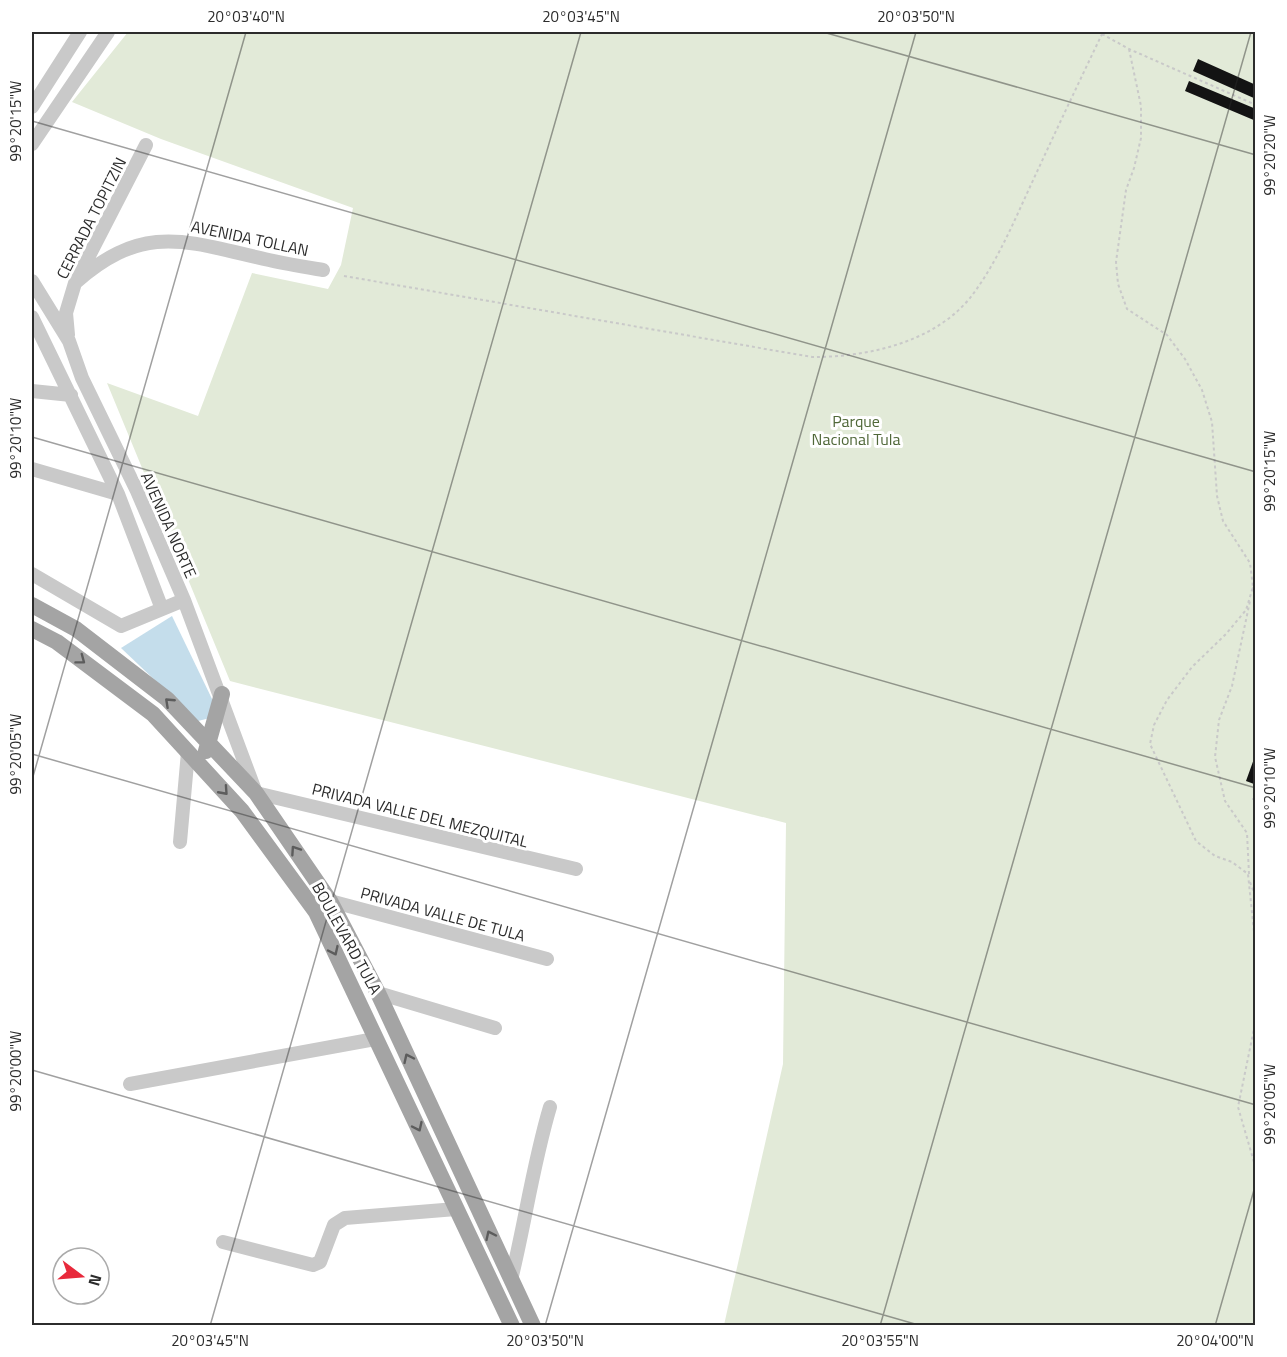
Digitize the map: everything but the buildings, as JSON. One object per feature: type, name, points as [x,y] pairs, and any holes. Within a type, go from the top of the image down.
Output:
[{"type":"main road","name":"BOULEVARD TULA","points":[[32,605],[76,629],[167,699],[256,793],[330,901],[378,993],[533,1326]]},
{"type":"main road","name":"BOULEVARD TULA","points":[[32,629],[57,642],[153,714],[242,811],[316,912],[512,1326]]},
{"type":"main road","points":[[203,768],[222,694]]},
{"type":"street","points":[[32,107],[38,87],[58,69],[80,32]]},
{"type":"street","points":[[32,144],[108,32]]},
{"type":"street","points":[[58,69],[73,81]]},
{"type":"street","name":"CERRADA TOPITZIN","points":[[69,341],[66,313],[75,283],[146,146]]},
{"type":"street","name":"AVENIDA TOLLAN","points":[[75,283],[94,267],[125,249],[166,240],[205,243],[269,260],[323,270]]},
{"type":"street","name":"AVENIDA NORTE","points":[[32,281],[69,341],[82,378],[184,600],[222,694],[256,793]]},
{"type":"street","name":"AVENIDA NORTE","points":[[32,317],[118,495],[162,609]]},
{"type":"street","points":[[32,391],[71,395]]},
{"type":"street","points":[[32,469],[118,495]]},
{"type":"street","points":[[32,574],[121,626],[184,600]]},
{"type":"street","points":[[180,842],[188,752]]},
{"type":"street","name":"PRIVADA VALLE DEL MEZQUITAL","points":[[256,793],[576,869]]},
{"type":"street","name":"PRIVADA VALLE DE TULA","points":[[330,901],[546,959]]},
{"type":"street","points":[[378,993],[495,1028]]},
{"type":"street","points":[[130,1084],[375,1039]]},
{"type":"street","points":[[511,1280],[528,1210],[536,1152],[550,1107]]},
{"type":"street","points":[[223,1242],[313,1265],[320,1262],[334,1225],[345,1218],[456,1209]]},
{"type":"path","points":[[344,276],[812,357],[846,357],[880,351],[914,338],[941,323],[969,298],[1003,244],[1102,33],[1129,49],[1256,105]]},
{"type":"path","points":[[1129,49],[1141,106],[1141,138],[1126,190],[1116,262],[1118,284],[1127,309],[1167,336],[1185,359],[1202,390],[1212,422],[1218,496],[1223,521],[1250,563],[1256,593]]},
{"type":"path","points":[[1253,586],[1246,610],[1226,634],[1192,667],[1167,700],[1154,725],[1150,744],[1196,841],[1215,856],[1232,862],[1248,873],[1256,898]]},
{"type":"path","points":[[1253,586],[1232,686],[1219,720],[1215,757],[1225,801],[1247,833],[1256,951]]},
{"type":"path","points":[[1256,793],[1253,799],[1256,800]]},
{"type":"path","points":[[1256,1019],[1238,1107],[1256,1169]]},
{"type":"green space","name":"Parque Nacional Tula","points":[[128,32],[1255,32],[1255,1325],[724,1325],[783,1064],[786,823],[230,681],[107,383],[198,416],[252,273],[328,289],[341,265],[353,208],[161,139],[72,102]]},
{"type":"water","points":[[172,616],[213,701],[210,718],[198,721],[121,648]]}]
